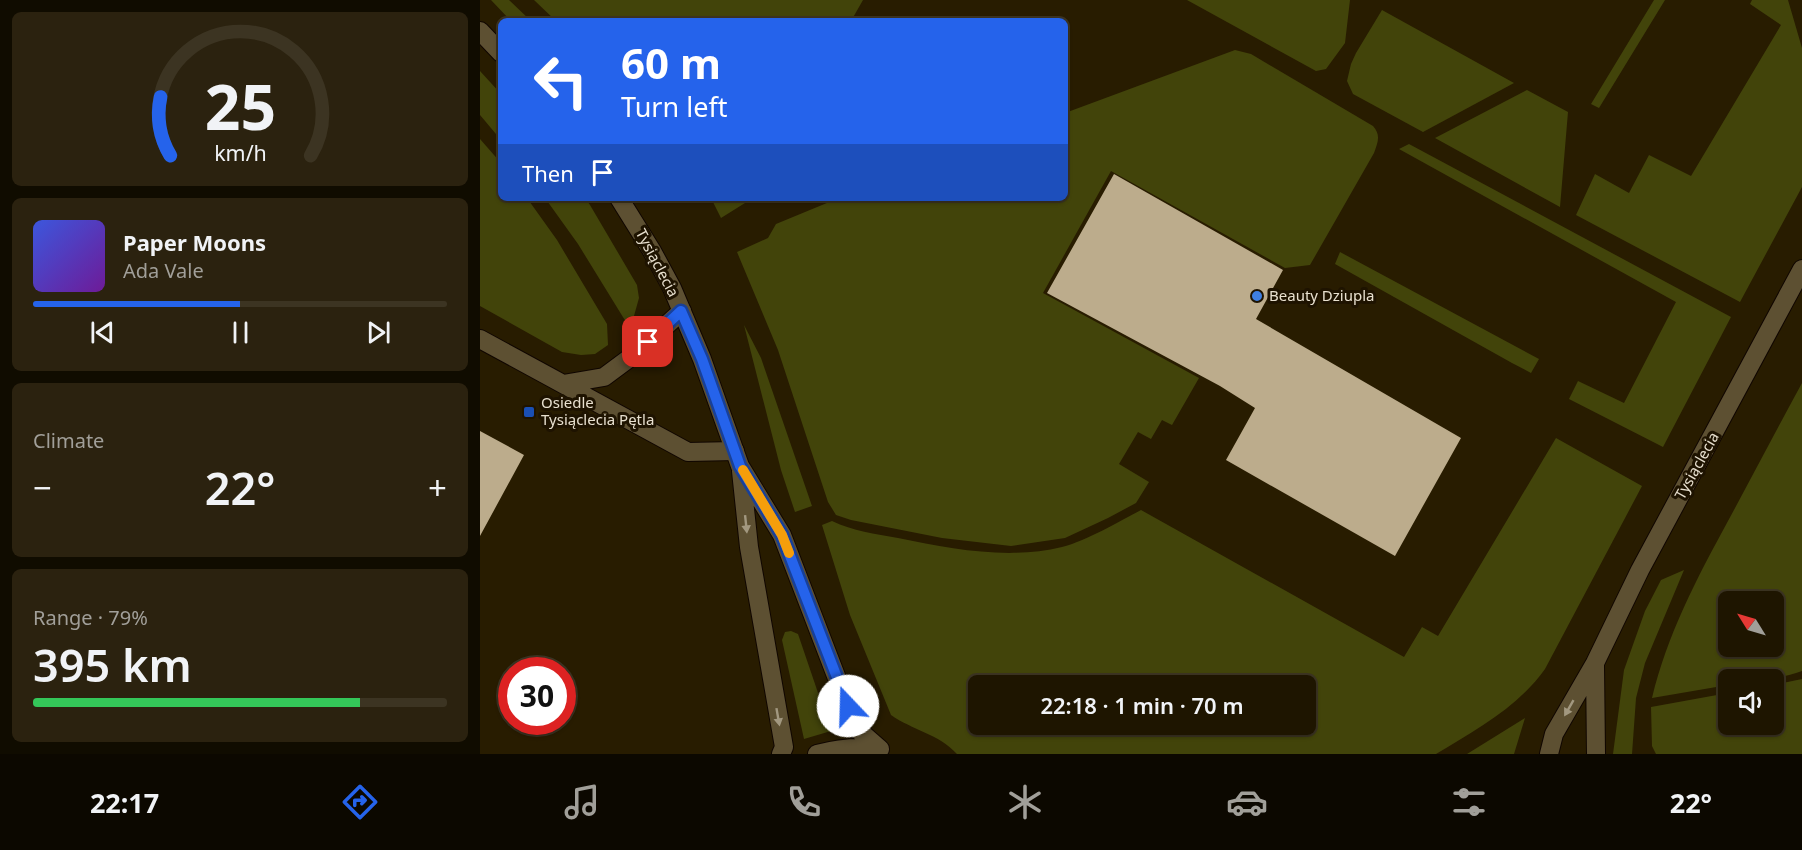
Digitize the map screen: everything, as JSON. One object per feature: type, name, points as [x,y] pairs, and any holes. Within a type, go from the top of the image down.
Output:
[{"type":"street","points":[[480,31],[498,50]]},
{"type":"street","name":"Tysiąclecia","points":[[621,201],[652,251],[681,311],[702,359],[737,458],[782,535],[856,728],[885,752]]},
{"type":"street","name":"Tysiąclecia","points":[[1549,754],[1554,734],[1594,663],[1640,570],[1802,269]]},
{"type":"street","points":[[563,384],[604,377],[635,354],[681,311]]},
{"type":"street","points":[[480,339],[688,452],[737,458]]},
{"type":"street","name":"Tysiąclecia","points":[[737,458],[749,547],[784,747],[782,754]]},
{"type":"street","name":"Tysiąclecia","points":[[1594,663],[1596,754]]},
{"type":"street","points":[[817,754],[836,748],[858,747],[885,752]]},
{"type":"shaded area","points":[[491,0],[509,0],[528,18],[508,18]]},
{"type":"shaded area","points":[[534,0],[863,0],[853,18],[553,18]]},
{"type":"shaded area","points":[[1187,0],[1350,0],[1345,43],[1326,69],[1316,71]]},
{"type":"shaded area","points":[[1654,0],[1665,0],[1599,108],[1591,104]]},
{"type":"shaded area","points":[[1752,0],[1788,0],[1802,48],[1802,187],[1740,302],[1576,215],[1595,174],[1629,193],[1649,155],[1691,176],[1781,25],[1750,4]]},
{"type":"shaded area","points":[[1382,10],[1514,83],[1423,132],[1353,94],[1347,81],[1351,64]]},
{"type":"shaded area","points":[[1235,50],[1251,54],[1373,126],[1377,132],[1378,142],[1374,153],[1310,265],[1285,268],[1111,171],[1043,293],[1199,378],[1172,425],[1162,420],[1151,439],[1138,432],[1119,464],[1149,482],[1136,503],[1065,538],[1011,546],[942,538],[836,515],[828,502],[778,350],[737,252],[768,238],[776,224],[832,201],[1068,201],[1068,112]]},
{"type":"shaded area","points":[[480,71],[498,91],[498,136],[480,115]]},
{"type":"shaded area","points":[[1527,90],[1568,112],[1560,207],[1435,138]]},
{"type":"shaded area","points":[[480,139],[498,160],[498,201],[529,201],[557,240],[607,324],[608,345],[595,354],[581,355],[562,352],[480,306]]},
{"type":"shaded area","points":[[1409,144],[1731,317],[1663,447],[1569,399],[1578,381],[1624,403],[1676,302],[1399,149]]},
{"type":"shaded area","points":[[547,201],[587,201],[590,205],[637,285],[639,298],[632,323],[626,322],[578,244]]},
{"type":"shaded area","points":[[712,201],[748,201],[721,218]]},
{"type":"shaded area","points":[[1340,252],[1539,359],[1531,373],[1335,264]]},
{"type":"shaded area","points":[[744,325],[761,358],[812,506],[795,512],[781,470]]},
{"type":"shaded area","points":[[1802,383],[1802,671],[1784,676],[1784,669],[1718,669],[1718,687],[1652,698],[1674,629],[1716,542]]},
{"type":"shaded area","points":[[1556,438],[1642,486],[1545,669],[1534,683],[1509,706],[1481,727],[1436,754],[957,754],[934,737],[891,715],[850,615],[822,525],[832,521],[864,532],[939,546],[980,552],[1021,553],[1071,544],[1141,510],[1404,657],[1422,627],[1438,636]]},
{"type":"shaded area","points":[[1684,570],[1645,663],[1636,698],[1632,754],[1613,754],[1624,670],[1645,611],[1661,580]]},
{"type":"shaded area","points":[[791,631],[798,634],[831,731],[804,739],[782,640],[785,632]]},
{"type":"shaded area","points":[[1802,679],[1802,754],[1656,754],[1652,746],[1651,707],[1718,695],[1718,735],[1784,735],[1784,683]]},
{"type":"shaded area","points":[[1525,718],[1514,754],[1467,754]]},
{"type":"building","points":[[1114,174],[1283,270],[1256,319],[1461,438],[1395,556],[1226,460],[1255,408],[1220,386],[1047,293]]},
{"type":"building","points":[[480,431],[524,455],[480,536]]},
{"type":"slow traffic","points":[[743,470],[782,535],[789,553]]},
{"type":"place","name":"Beauty Dziupla","points":[[1257,296]]},
{"type":"place","name":"Osiedle Tysiąclecia Pętla","points":[[529,412]]},
{"type":"route","points":[[648,342],[681,311],[702,359],[740,466],[782,535],[848,706]]}]
